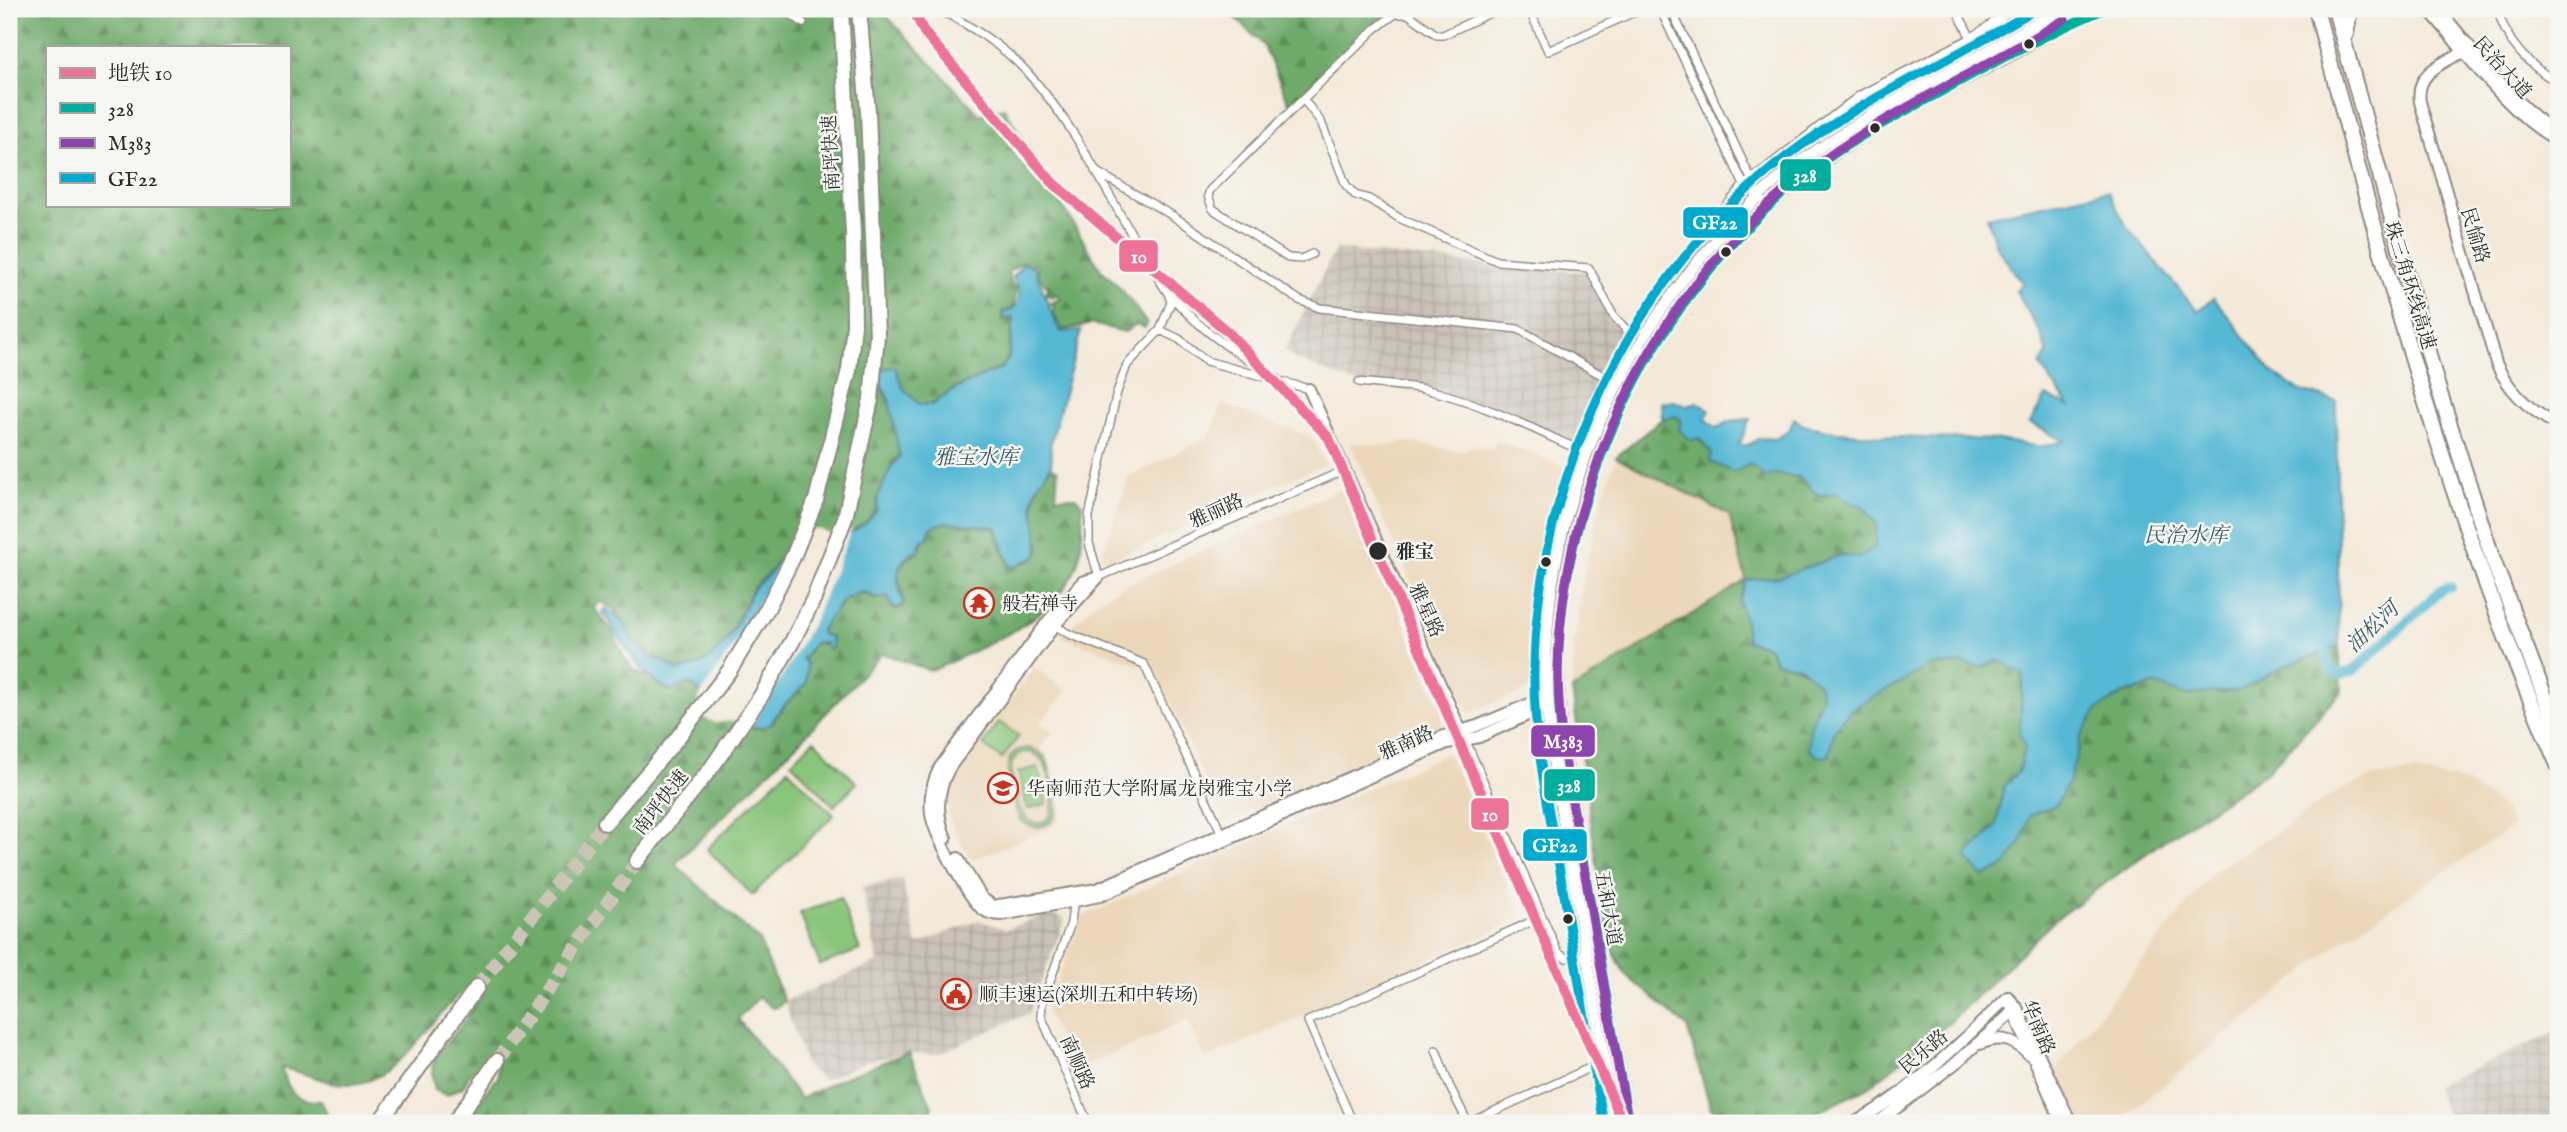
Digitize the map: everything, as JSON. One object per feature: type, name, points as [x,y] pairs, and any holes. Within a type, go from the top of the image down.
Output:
[{"type":"highway","name":"南坪快速","points":[[605,823],[675,741],[729,671],[767,609],[793,556],[821,481],[853,345],[855,296],[841,9]]},
{"type":"highway","name":"南坪快速","points":[[637,862],[712,767],[761,696],[793,640],[831,558],[852,491],[865,434],[875,367],[877,291],[868,112],[859,9]]},
{"type":"highway","points":[[868,112],[869,9]]},
{"type":"highway","name":"珠三角环线高速","points":[[2316,9],[2369,213],[2423,390],[2489,570]]},
{"type":"highway","name":"珠三角环线高速","points":[[2336,9],[2489,570]]},
{"type":"highway","points":[[2346,49],[2350,9]]},
{"type":"highway","points":[[2489,570],[2493,601],[2558,765]]},
{"type":"highway","points":[[2489,570],[2511,607],[2558,731]]},
{"type":"highway","points":[[379,1123],[477,987]]},
{"type":"highway","points":[[454,1123],[497,1061]]},
{"type":"main road","name":"五和大道","points":[[1616,1123],[1559,792],[1547,702],[1546,635],[1558,550],[1586,453],[1618,384],[1646,336],[1694,267],[1724,231],[1759,196],[1793,167],[1857,124],[2059,9]]},
{"type":"main road","name":"五和大道","points":[[1629,1123],[1571,791],[1559,699],[1559,637],[1573,553],[1590,485],[1602,452],[1636,380],[1680,309],[1703,276],[1768,207],[1799,180],[1877,127],[2092,9]]},
{"type":"main road","name":"民治大道","points":[[2428,9],[2522,116],[2558,141]]},
{"type":"main road","name":"民治大道","points":[[2438,9],[2521,104],[2558,133]]},
{"type":"main road","name":"民愉路","points":[[2465,51],[2433,68],[2426,75],[2420,88],[2420,102],[2496,363],[2511,389],[2524,403],[2558,425]]},
{"type":"main road","name":"雅星路","points":[[1309,389],[1463,735]]},
{"type":"main road","name":"雅南路","points":[[1099,577],[1082,582],[940,767],[931,789],[931,814],[944,848],[972,896],[984,911],[992,915],[1002,915],[1097,889],[1444,736],[1463,735]]},
{"type":"main road","points":[[1547,702],[1559,699]]},
{"type":"main road","name":"雅南路","points":[[1074,897],[1100,897],[1463,735],[1547,702]]},
{"type":"main road","name":"华南路","points":[[2008,997],[2071,1123]]},
{"type":"main road","name":"民乐路","points":[[1854,1123],[1881,1107],[1932,1067],[2008,997]]},
{"type":"main road","name":"华南路","points":[[2015,1011],[2031,1056],[2062,1123]]},
{"type":"main road","name":"民乐路","points":[[1877,1123],[1916,1095],[2015,1011]]},
{"type":"main road","points":[[1974,1047],[1990,1040],[2005,1039],[2018,1044],[2031,1056]]},
{"type":"street","points":[[783,9],[803,23]]},
{"type":"street","points":[[939,9],[990,40],[1025,70],[1057,108],[1168,293],[1186,313],[1222,345],[1281,380]]},
{"type":"street","points":[[1312,254],[1301,259],[1288,258],[1213,209],[1208,196],[1210,190],[1395,14],[1408,14],[1437,35],[1443,35],[1498,9]]},
{"type":"street","points":[[1529,9],[1548,51],[1641,9]]},
{"type":"street","points":[[1660,9],[1744,185],[1768,207]]},
{"type":"street","points":[[1671,9],[1753,178],[1759,196]]},
{"type":"street","points":[[1956,9],[1970,38]]},
{"type":"street","points":[[1606,377],[1686,254],[1744,185],[1860,94],[1970,38],[2013,9]]},
{"type":"street","points":[[2498,9],[2504,30],[2513,46],[2558,83]]},
{"type":"street","points":[[1303,99],[1321,122],[1346,185],[1355,195],[1369,199],[1399,218],[1497,261],[1589,268],[1613,315],[1632,336]]},
{"type":"street","points":[[1095,171],[1174,216],[1299,299],[1320,307],[1518,329],[1618,384]]},
{"type":"street","points":[[1099,577],[1089,543],[1089,516],[1116,393],[1127,365],[1160,330],[1171,302],[1168,293]]},
{"type":"street","points":[[1160,330],[1179,339],[1206,361],[1309,389]]},
{"type":"street","points":[[1359,382],[1420,388],[1455,397],[1492,410],[1586,453]]},
{"type":"street","name":"雅丽路","points":[[1099,577],[1345,470]]},
{"type":"street","points":[[1052,623],[1067,633],[1144,664],[1222,834]]},
{"type":"street","points":[[1463,735],[1562,957],[1587,956]]},
{"type":"street","name":"南顺路","points":[[1074,897],[1071,923],[1042,1003],[1041,1016],[1088,1123]]},
{"type":"street","points":[[1353,1123],[1308,1021],[1542,917]]},
{"type":"street","points":[[1436,1050],[1449,1085],[1468,1123],[1605,1061]]},
{"type":"shaded area","points":[[1335,249],[1496,266],[1585,272],[1610,318],[1628,337],[1602,380],[1609,385],[1578,447],[1437,390],[1367,388],[1295,359],[1285,350]]},
{"type":"shaded area","points":[[1222,404],[1312,437],[1325,464],[1109,561],[1101,557],[1129,477],[1209,437]]},
{"type":"shaded area","points":[[1406,441],[1462,452],[1474,445],[1491,450],[1497,441],[1570,469],[1550,525],[1537,583],[1532,625],[1532,688],[1469,713],[1350,443],[1391,445]]},
{"type":"shaded area","points":[[1616,457],[1729,515],[1746,580],[1572,690],[1574,643],[1584,573],[1601,503]]},
{"type":"shaded area","points":[[1346,487],[1443,714],[1441,726],[1224,823],[1156,671],[1060,636],[1095,603],[1119,588]]},
{"type":"shaded area","name":"华南师范大学附属龙岗雅宝小学","points":[[1035,668],[1066,690],[1041,723],[1053,732],[1040,749],[1047,755],[1061,809],[1060,820],[1051,828],[972,860],[957,837],[949,816],[948,797],[953,778],[969,753]]},
{"type":"shaded area","points":[[1448,753],[1522,918],[1206,1059],[1188,1020],[1074,1071],[1046,1010],[1082,917]]},
{"type":"shaded area","points":[[2414,772],[2453,779],[2472,787],[2505,809],[2513,826],[2343,940],[2117,1123],[2076,1123],[2053,1073],[2213,872],[2336,792],[2373,777]]},
{"type":"shaded area","points":[[902,879],[917,945],[978,920],[1005,929],[1051,913],[1065,919],[1029,1013],[938,1054],[907,1053],[867,1061],[824,1080],[806,1066],[784,1001],[878,962],[862,887]]},
{"type":"shaded area","points":[[2558,1031],[2558,1123],[2451,1123],[2434,1086]]},
{"type":"green space","points":[[9,9],[880,9],[980,115],[1004,108],[1101,270],[1114,281],[1147,324],[1145,328],[1136,324],[1125,332],[1092,324],[1062,330],[1053,313],[1054,305],[1050,304],[1061,298],[1057,294],[1052,297],[1046,294],[1048,287],[1039,277],[1037,264],[1028,265],[1023,262],[1008,272],[1010,282],[1017,288],[1013,308],[1002,312],[1003,320],[1013,321],[1008,358],[1002,367],[953,389],[931,404],[919,404],[903,388],[895,367],[885,368],[876,375],[892,413],[899,456],[878,496],[876,509],[866,522],[838,540],[794,533],[772,570],[753,588],[727,640],[711,657],[678,670],[640,647],[611,607],[598,602],[594,608],[613,632],[624,658],[634,670],[653,679],[660,687],[672,691],[688,684],[700,690],[703,699],[746,728],[772,724],[781,710],[806,684],[807,664],[803,659],[815,643],[825,644],[830,650],[832,648],[831,637],[822,634],[822,630],[837,608],[859,594],[874,599],[887,597],[893,609],[902,607],[904,602],[898,573],[903,562],[919,551],[923,540],[928,538],[931,527],[946,523],[996,528],[1009,566],[1015,568],[1035,558],[1039,552],[1034,513],[1035,495],[1041,480],[1052,467],[1058,470],[1056,497],[1075,497],[1082,504],[1081,551],[1071,579],[1058,597],[1021,626],[938,668],[928,670],[882,653],[802,739],[675,864],[759,940],[784,1001],[778,1007],[772,1008],[759,997],[738,1019],[801,1099],[835,1081],[909,1052],[932,1107],[931,1123],[461,1123],[498,1077],[497,1061],[489,1059],[470,1073],[463,1087],[446,1095],[435,1090],[432,1069],[436,1055],[459,1028],[484,991],[476,982],[445,1009],[402,1058],[387,1071],[369,1080],[341,1084],[281,1068],[294,1094],[304,1099],[321,1101],[332,1123],[9,1123]]},
{"type":"green space","points":[[1227,9],[1394,9],[1290,105],[1264,46]]},
{"type":"green space","points":[[1676,416],[1711,452],[1773,474],[1800,477],[1823,496],[1837,493],[1853,504],[1862,505],[1876,522],[1876,546],[1859,558],[1841,555],[1780,577],[1746,580],[1729,515],[1616,457],[1662,419]]},
{"type":"green space","points":[[1746,580],[1739,602],[1745,620],[1747,641],[1768,646],[1776,662],[1798,668],[1818,682],[1822,701],[1810,729],[1829,755],[1834,731],[1849,710],[1929,666],[1961,663],[1982,668],[1998,660],[2023,674],[2020,734],[2025,748],[2018,772],[2004,787],[1996,827],[1966,857],[2021,842],[2030,815],[2056,805],[2069,781],[2082,734],[2097,710],[2121,695],[2157,684],[2183,695],[2241,690],[2284,666],[2339,647],[2342,691],[2267,772],[2158,845],[2056,919],[1948,1024],[1867,1088],[1796,1123],[1752,1123],[1711,1109],[1687,1027],[1625,974],[1608,941],[1572,690]]},
{"type":"green space","points":[[999,722],[1019,736],[1002,759],[983,745]]},
{"type":"green space","points":[[814,740],[857,783],[834,806],[791,762]]},
{"type":"green space","points":[[1030,748],[1042,754],[1051,776],[1056,813],[1050,823],[1039,827],[1023,822],[1015,807],[1008,765],[1014,753]],"holes":[[[1030,752],[1043,761],[1053,802],[1049,817],[1036,823],[1028,820],[1017,802],[1011,769],[1017,755]]]},
{"type":"green space","points":[[1038,767],[1047,804],[1027,809],[1018,772]]},
{"type":"green space","points":[[788,769],[834,815],[752,895],[707,849]]},
{"type":"green space","points":[[840,898],[860,950],[820,965],[800,913]]},
{"type":"water","name":"民治水库","points":[[2108,191],[2127,227],[2197,311],[2214,298],[2272,372],[2298,390],[2336,401],[2339,647],[2284,666],[2241,690],[2183,695],[2157,684],[2121,695],[2097,710],[2082,734],[2069,781],[2056,805],[2030,815],[2021,842],[2005,866],[1983,877],[1966,857],[1996,827],[2004,787],[2018,772],[2025,748],[2020,734],[2023,674],[1998,660],[1982,668],[1961,663],[1929,666],[1850,710],[1834,731],[1829,756],[1818,757],[1809,749],[1810,729],[1822,697],[1819,684],[1801,667],[1776,662],[1768,646],[1747,641],[1745,620],[1739,602],[1746,580],[1780,577],[1841,555],[1859,558],[1876,546],[1876,522],[1862,505],[1853,504],[1837,493],[1816,493],[1800,477],[1773,474],[1766,478],[1750,464],[1734,472],[1710,462],[1711,452],[1699,438],[1691,440],[1679,430],[1681,420],[1676,416],[1662,419],[1661,402],[1674,401],[1688,406],[1697,402],[1710,410],[1706,419],[1716,428],[1731,421],[1750,419],[1739,445],[1748,445],[1760,438],[1775,439],[1789,431],[1794,418],[1803,425],[1838,432],[1891,437],[1999,440],[2040,447],[2064,441],[2030,423],[2046,396],[2069,406],[2040,366],[2047,353],[2041,334],[2016,291],[2023,284],[1996,246],[1987,217]]},
{"type":"water","name":"雅宝水库","points":[[1024,263],[1036,268],[1058,328],[1062,332],[1081,330],[1050,446],[1051,463],[1035,492],[1033,508],[1038,546],[1035,557],[1019,566],[1010,566],[997,527],[946,522],[931,527],[927,538],[903,560],[898,571],[903,602],[901,606],[894,608],[888,596],[875,598],[869,593],[861,592],[843,599],[821,630],[821,634],[830,637],[832,648],[827,648],[825,643],[815,642],[802,659],[807,664],[806,683],[782,707],[771,723],[763,727],[746,725],[728,716],[688,683],[672,690],[650,677],[632,657],[603,613],[606,608],[625,624],[632,640],[651,658],[663,661],[678,671],[711,658],[727,641],[753,589],[772,571],[794,533],[839,541],[867,522],[877,510],[878,496],[892,466],[900,456],[889,400],[876,375],[895,367],[903,388],[919,404],[932,405],[953,390],[1002,368],[1009,358],[1014,319],[1004,319],[1003,313],[1014,308],[1017,302],[1020,290],[1012,277]]},
{"type":"pier","points":[[852,528],[816,616],[748,731],[740,723],[716,723],[700,716],[699,697],[747,626],[795,529],[818,529],[838,537]]},
{"type":"waterway","name":"油松河","points":[[2326,652],[2331,671],[2342,674],[2353,671],[2441,590],[2451,587]]},
{"type":"tunnel","points":[[477,987],[605,823]]},
{"type":"tunnel","points":[[497,1061],[637,861]]},
{"type":"metro line","name":"10","points":[[913,9],[924,32],[1053,183],[1229,333],[1329,438],[1623,1123]]},
{"type":"transit line","name":"GF22","points":[[1604,1123],[1542,772],[1534,696],[1539,599],[1553,526],[1574,455],[1604,386],[1640,320],[1683,259],[1732,204],[1787,156],[1847,115],[2036,9]]},
{"type":"transit line","name":"328","points":[[1629,1123],[1566,770],[1558,698],[1563,603],[1577,534],[1597,467],[1625,402],[1660,340],[1701,282],[1747,228],[1799,180],[1832,155],[1885,123],[2021,49],[2105,9]]},
{"type":"transit line","name":"M383","points":[[1628,1121],[1570,792],[1559,695],[1563,601],[1576,531],[1597,463],[1625,397],[1660,335],[1701,277],[1748,224],[1801,177],[1864,133],[2065,19]]},
{"type":"place","name":"雅宝","points":[[1378,551]]},
{"type":"place","name":"般若禅寺","points":[[979,603]]},
{"type":"place","name":"华南师范大学附属龙岗雅宝小学","points":[[1003,788]]},
{"type":"place","name":"顺丰速运(深圳五和中转场)","points":[[956,994]]}]
